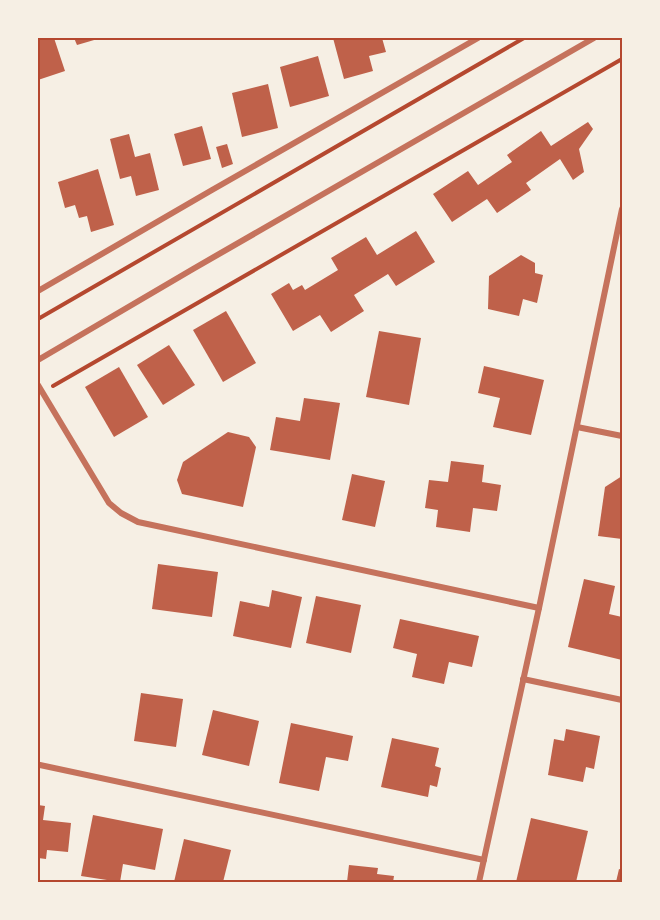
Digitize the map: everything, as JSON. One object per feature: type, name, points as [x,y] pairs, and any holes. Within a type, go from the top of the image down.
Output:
[{"type":"street","points":[[38,291],[478,38]]},
{"type":"street","points":[[38,360],[594,38]]},
{"type":"street","points":[[479,882],[539,609],[622,208]]},
{"type":"street","points":[[38,386],[109,503],[138,522],[539,609]]},
{"type":"street","points":[[577,427],[622,436]]},
{"type":"street","points":[[523,679],[622,700]]},
{"type":"street","points":[[40,765],[484,860]]},
{"type":"path","points":[[38,319],[524,38]]},
{"type":"path","points":[[42,393],[622,59]]},
{"type":"building","points":[[38,38],[54,38],[65,71],[38,80]]},
{"type":"building","points":[[74,38],[101,38],[77,45]]},
{"type":"building","points":[[333,38],[382,38],[386,52],[369,56],[373,71],[344,79]]},
{"type":"building","points":[[318,56],[329,96],[290,107],[280,67]]},
{"type":"building","points":[[268,84],[278,128],[242,137],[232,93]]},
{"type":"building","points":[[588,122],[593,129],[579,149],[584,172],[573,180],[560,159],[526,183],[531,190],[497,213],[487,199],[452,222],[433,194],[468,171],[478,185],[512,162],[507,155],[541,131],[551,146]]},
{"type":"building","points":[[202,126],[211,159],[183,166],[174,134]]},
{"type":"building","points":[[129,134],[135,157],[150,153],[159,190],[136,196],[131,176],[120,179],[110,139]]},
{"type":"building","points":[[227,144],[233,164],[222,168],[216,147]]},
{"type":"building","points":[[98,169],[114,225],[91,232],[87,216],[79,218],[75,205],[65,208],[58,182]]},
{"type":"building","points":[[416,231],[435,262],[396,286],[388,274],[354,295],[364,311],[331,332],[320,315],[293,331],[271,294],[289,283],[293,290],[302,285],[305,290],[338,270],[331,258],[366,237],[377,255]]},
{"type":"building","points":[[521,255],[535,263],[535,273],[543,275],[537,303],[523,299],[519,316],[488,309],[489,276]]},
{"type":"building","points":[[226,311],[256,363],[223,382],[193,330]]},
{"type":"building","points":[[379,331],[421,338],[409,405],[366,397]]},
{"type":"building","points":[[169,345],[195,385],[163,405],[137,365]]},
{"type":"building","points":[[484,366],[544,380],[531,435],[493,427],[500,398],[478,393]]},
{"type":"building","points":[[119,367],[148,417],[114,437],[85,387]]},
{"type":"building","points":[[304,398],[340,403],[330,460],[270,450],[276,417],[300,421]]},
{"type":"building","points":[[228,432],[249,437],[256,447],[243,507],[182,494],[177,480],[183,462]]},
{"type":"building","points":[[451,461],[484,465],[482,482],[501,485],[497,511],[473,508],[470,532],[436,527],[438,510],[425,508],[429,480],[448,482]]},
{"type":"building","points":[[352,474],[385,481],[375,527],[342,520]]},
{"type":"building","points":[[622,476],[622,539],[598,536],[605,487]]},
{"type":"building","points":[[158,564],[218,572],[212,617],[152,609]]},
{"type":"building","points":[[584,579],[615,586],[609,614],[622,617],[622,660],[568,647]]},
{"type":"building","points":[[272,590],[302,597],[291,648],[233,636],[240,601],[269,607]]},
{"type":"building","points":[[316,596],[361,605],[351,653],[306,643]]},
{"type":"building","points":[[400,619],[479,636],[472,667],[449,662],[444,684],[412,677],[417,654],[393,648]]},
{"type":"building","points":[[141,693],[183,699],[176,747],[134,741]]},
{"type":"building","points":[[213,710],[259,721],[249,766],[202,755]]},
{"type":"building","points":[[291,723],[353,736],[348,761],[326,757],[319,791],[279,783]]},
{"type":"building","points":[[566,729],[600,736],[594,769],[586,767],[583,782],[548,775],[554,739],[564,741]]},
{"type":"building","points":[[392,738],[439,748],[435,766],[441,768],[437,787],[430,785],[428,797],[381,787]]},
{"type":"building","points":[[38,805],[45,806],[43,820],[71,823],[68,852],[47,850],[46,859],[38,858]]},
{"type":"building","points":[[93,815],[163,829],[155,870],[123,864],[120,882],[81,876]]},
{"type":"building","points":[[531,818],[588,831],[576,882],[516,882]]},
{"type":"building","points":[[184,839],[231,850],[223,882],[174,882]]},
{"type":"building","points":[[349,865],[378,868],[377,874],[394,876],[393,882],[347,882]]},
{"type":"building","points":[[619,869],[622,870],[622,882],[616,882]]}]
